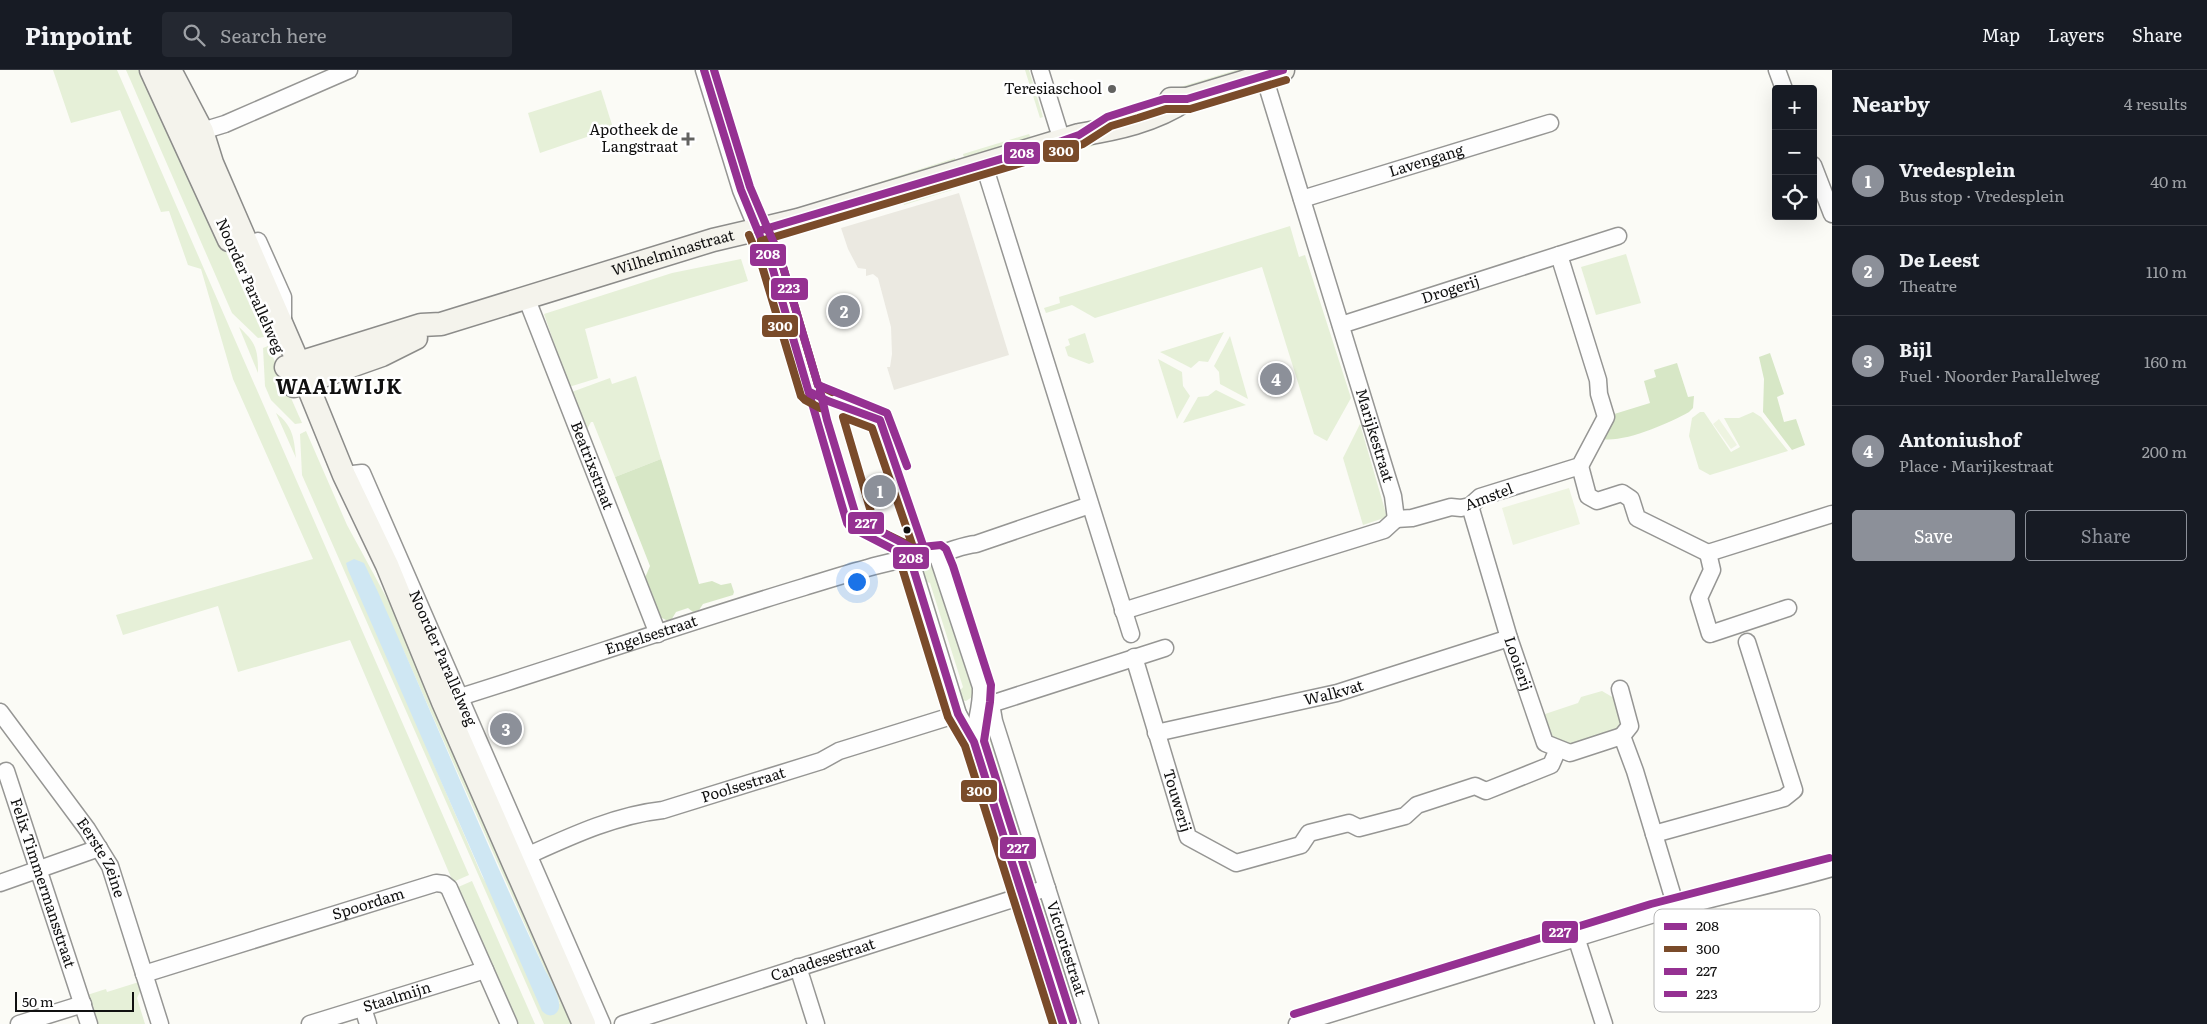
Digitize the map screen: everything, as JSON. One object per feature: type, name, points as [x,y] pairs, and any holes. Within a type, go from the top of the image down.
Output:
[{"type":"main road","name":"Noorder Parallelweg","points":[[151,70],[199,133],[274,337],[296,374],[386,565],[403,609],[584,1024]]},
{"type":"main road","name":"Noorder Parallelweg","points":[[170,70],[283,327],[296,374],[349,524],[403,609]]},
{"type":"main road","name":"Wilhelminastraat","points":[[296,374],[382,355],[441,324],[526,297],[713,240],[758,231],[1070,138],[1107,117],[1164,99],[1186,99],[1274,73]]},
{"type":"street","points":[[199,133],[225,124],[349,70]]},
{"type":"street","points":[[704,70],[741,190],[758,231]]},
{"type":"street","points":[[1040,70],[1070,138]]},
{"type":"street","points":[[1777,70],[1783,85]]},
{"type":"street","name":"Marijkestraat","points":[[1274,73],[1302,199],[1393,496],[1396,519]]},
{"type":"street","name":"Lavengang","points":[[1302,199],[1550,123]]},
{"type":"street","points":[[984,165],[1131,634]]},
{"type":"street","points":[[1817,175],[1832,214]]},
{"type":"street","name":"Drogerij","points":[[1341,325],[1618,236]]},
{"type":"street","points":[[1560,255],[1598,380],[1599,394],[1606,417],[1580,466],[1588,496],[1597,501],[1622,493],[1632,499],[1637,518],[1708,553],[1832,514]]},
{"type":"street","name":"Beatrixstraat","points":[[526,297],[658,634]]},
{"type":"street","name":"Amstel","points":[[1396,519],[1412,518],[1450,507],[1461,508],[1470,506],[1480,497],[1580,466]]},
{"type":"street","name":"Noorder Parallelweg","points":[[344,475],[362,474],[602,1024]]},
{"type":"street","name":"Engelsestraat","points":[[460,697],[882,563],[937,554],[993,538],[1090,505]]},
{"type":"street","name":"Looierij","points":[[1470,506],[1509,638],[1545,743],[1558,749]]},
{"type":"street","points":[[1123,611],[1384,530],[1396,519]]},
{"type":"street","points":[[1708,553],[1712,570],[1699,598],[1710,634],[1788,608]]},
{"type":"street","name":"Victoriestraat","points":[[937,554],[994,721],[1088,1016],[1077,1024]]},
{"type":"street","name":"Victoriestraat","points":[[910,558],[958,714],[974,742],[1063,1024]]},
{"type":"street","name":"Walkvat","points":[[1156,733],[1337,692],[1509,638]]},
{"type":"street","points":[[1654,834],[1784,798],[1794,790],[1746,642]]},
{"type":"street","points":[[986,702],[1165,648]]},
{"type":"street","name":"Touwerij","points":[[1134,657],[1188,837],[1236,863],[1301,845],[1309,833],[1349,823],[1359,828],[1405,816],[1417,805],[1475,786],[1486,791],[1551,765],[1558,749]]},
{"type":"street","points":[[1558,749],[1570,753],[1622,736],[1630,726],[1620,688]]},
{"type":"street","name":"Victoriestraat","points":[[974,742],[975,723],[986,702]]},
{"type":"street","name":"Poolsestraat","points":[[528,855],[579,832],[641,812],[672,808],[821,761],[839,750],[958,714]]},
{"type":"street","name":"Eerste Zeine","points":[[3,721],[99,848],[110,866],[160,1024]]},
{"type":"street","points":[[1622,736],[1676,907]]},
{"type":"street","name":"Felix Timmermansstraat","points":[[6,771],[89,1024]]},
{"type":"street","points":[[0,883],[99,848]]},
{"type":"street","points":[[1669,909],[1776,884],[1832,868]]},
{"type":"street","name":"Spoordam","points":[[144,974],[436,883],[444,884],[449,888],[509,1024]]},
{"type":"street","name":"Victoriestraat","points":[[1023,896],[1047,888]]},
{"type":"street","name":"Canadesestraat","points":[[630,1023],[798,967],[1023,896]]},
{"type":"street","points":[[1297,1024],[1654,914]]},
{"type":"street","points":[[1576,937],[1604,1024]]},
{"type":"street","points":[[798,967],[816,1024]]},
{"type":"street","name":"Staalmijn","points":[[310,1024],[485,970]]},
{"type":"street","points":[[19,1024],[83,1004]]},
{"type":"street","points":[[363,1008],[368,1024]]},
{"type":"green space","points":[[53,70],[117,70],[469,875],[453,882],[350,640],[238,672],[218,606],[123,635],[116,615],[313,559],[233,379],[201,269],[188,265],[169,211],[161,212],[120,110],[71,123]]},
{"type":"green space","points":[[126,70],[145,70],[264,337],[258,338],[232,313]]},
{"type":"green space","points":[[1025,70],[1029,70],[1043,117],[1040,118]]},
{"type":"green space","points":[[1236,70],[1245,70],[1178,90],[1177,88]]},
{"type":"green space","points":[[601,90],[613,128],[540,153],[528,113]]},
{"type":"green space","points":[[1029,134],[1031,138],[964,158],[963,154]]},
{"type":"green space","points":[[1095,142],[1096,145],[1049,159],[1048,156]]},
{"type":"green space","points":[[955,158],[955,161],[865,189],[864,187]]},
{"type":"green space","points":[[951,186],[952,190],[904,205],[903,201]]},
{"type":"green space","points":[[1290,226],[1299,257],[1305,255],[1351,398],[1327,441],[1314,434],[1262,267],[1095,318],[1072,305],[1046,313],[1044,308],[1060,303],[1059,297]]},
{"type":"green space","points":[[1626,254],[1641,303],[1596,315],[1581,267]]},
{"type":"green space","points":[[741,259],[748,281],[585,329],[598,378],[569,387],[544,314],[672,273]]},
{"type":"green space","points":[[239,327],[255,347],[258,373]]},
{"type":"green space","points":[[1224,332],[1208,362],[1199,361],[1191,368],[1160,352]]},
{"type":"green space","points":[[1085,333],[1094,362],[1089,364],[1068,356],[1065,347],[1070,345],[1068,339]]},
{"type":"green space","points":[[1230,336],[1248,399],[1220,384],[1219,372],[1214,366]]},
{"type":"green space","points":[[268,346],[302,423],[295,424],[271,400],[265,386],[263,348]]},
{"type":"green space","points":[[1770,353],[1784,394],[1777,397],[1784,422],[1796,419],[1805,445],[1792,450],[1763,412],[1764,379],[1759,357]]},
{"type":"green space","points":[[1158,359],[1182,372],[1183,386],[1190,396],[1177,419]]},
{"type":"green space","points":[[1677,363],[1688,397],[1694,396],[1693,408],[1681,416],[1647,431],[1622,438],[1602,439],[1611,415],[1650,403],[1644,381],[1656,377],[1654,370]]},
{"type":"green space","points":[[636,376],[661,459],[615,477],[593,422],[591,422],[586,431],[584,430],[585,426],[576,400],[570,398],[569,393],[610,378],[612,384]]},
{"type":"green space","points":[[1216,390],[1246,405],[1183,423],[1198,397],[1208,396]]},
{"type":"green space","points":[[1700,412],[1704,412],[1731,452],[1740,447],[1724,418],[1739,418],[1753,412],[1761,417],[1788,451],[1710,475],[1699,469],[1689,436],[1692,418]]},
{"type":"green space","points":[[276,413],[286,423],[292,433],[296,458]]},
{"type":"green space","points":[[1719,419],[1737,445],[1731,449],[1713,424]]},
{"type":"green space","points":[[1360,424],[1387,517],[1363,525],[1343,458]]},
{"type":"green space","points":[[306,431],[347,525],[397,617],[575,1024],[544,1024],[302,475],[300,434]],"holes":[[[402,647],[561,1006],[482,876],[429,753]]]},
{"type":"green space","points":[[661,459],[699,584],[712,581],[721,585],[731,583],[734,592],[733,595],[703,604],[699,610],[693,612],[688,608],[676,612],[670,622],[656,615],[652,605],[654,599],[648,584],[644,580],[650,566],[615,477]]},
{"type":"green space","points":[[1569,488],[1580,524],[1513,545],[1502,508]]},
{"type":"green space","points":[[928,565],[935,566],[975,690],[972,697],[966,701],[961,700],[958,693],[963,687],[930,583],[922,580],[921,572]]},
{"type":"green space","points":[[1602,691],[1614,698],[1622,726],[1620,730],[1568,746],[1549,736],[1544,718],[1545,714],[1578,703],[1581,697]]},
{"type":"green space","points":[[987,717],[1038,885],[1029,886],[1027,883],[980,735],[981,719]]},
{"type":"green space","points":[[472,881],[535,1024],[516,1024],[456,888]]},
{"type":"green space","points":[[1044,900],[1079,1006],[1076,1009],[1065,1005],[1034,908],[1036,902]]},
{"type":"green space","points":[[139,982],[141,990],[137,998],[145,1024],[96,1024],[87,995],[106,989],[107,992]]},
{"type":"shaded area","points":[[959,193],[1009,355],[894,390],[887,367],[890,367],[892,354],[891,327],[878,278],[873,274],[866,276],[866,269],[858,268],[848,249],[841,228]]},
{"type":"water","points":[[354,559],[364,563],[378,592],[502,876],[554,986],[559,1005],[558,1010],[553,1015],[545,1014],[542,1011],[348,570],[346,563]]},
{"type":"transit line","name":"208","points":[[704,70],[741,190],[771,263],[847,523],[850,527],[910,558],[926,554],[880,420],[828,401],[810,392]]},
{"type":"transit line","name":"223","points":[[714,70],[750,187],[781,260],[818,385],[887,413],[907,466]]},
{"type":"transit line","name":"208","points":[[758,231],[1062,141],[1079,135],[1107,117],[1164,99],[1187,99],[1283,70]]},
{"type":"transit line","name":"300","points":[[761,241],[1065,150],[1083,144],[1111,126],[1166,109],[1190,109],[1286,80]]},
{"type":"transit line","name":"300","points":[[767,227],[781,260],[818,385],[832,392]]},
{"type":"transit line","name":"300","points":[[749,235],[762,266],[801,396],[820,408]]},
{"type":"transit line","name":"227","points":[[820,390],[827,420],[857,519],[912,548],[941,545],[946,549],[953,566],[991,685],[984,741],[1073,1021]]},
{"type":"transit line","name":"300","points":[[843,417],[872,428],[913,547],[876,529],[843,417]]},
{"type":"transit line","name":"208","points":[[910,558],[958,714],[974,742],[1063,1024]]},
{"type":"transit line","name":"300","points":[[900,561],[948,717],[965,746],[1053,1024]]},
{"type":"transit line","name":"227","points":[[1294,1014],[1651,904],[1829,858]]},
{"type":"place","name":"Teresiaschool","points":[[1112,89]]},
{"type":"place","name":"Apotheek de Langstraat","points":[[688,139]]},
{"type":"place","name":"De Leest","points":[[844,311]]},
{"type":"place","name":"Antoniushof","points":[[1276,379]]},
{"type":"place","name":"Vredesplein","points":[[880,491]]},
{"type":"place","name":"Bijl","points":[[506,729]]},
{"type":"district","name":"WAALWIJK","points":[[339,387]]}]
